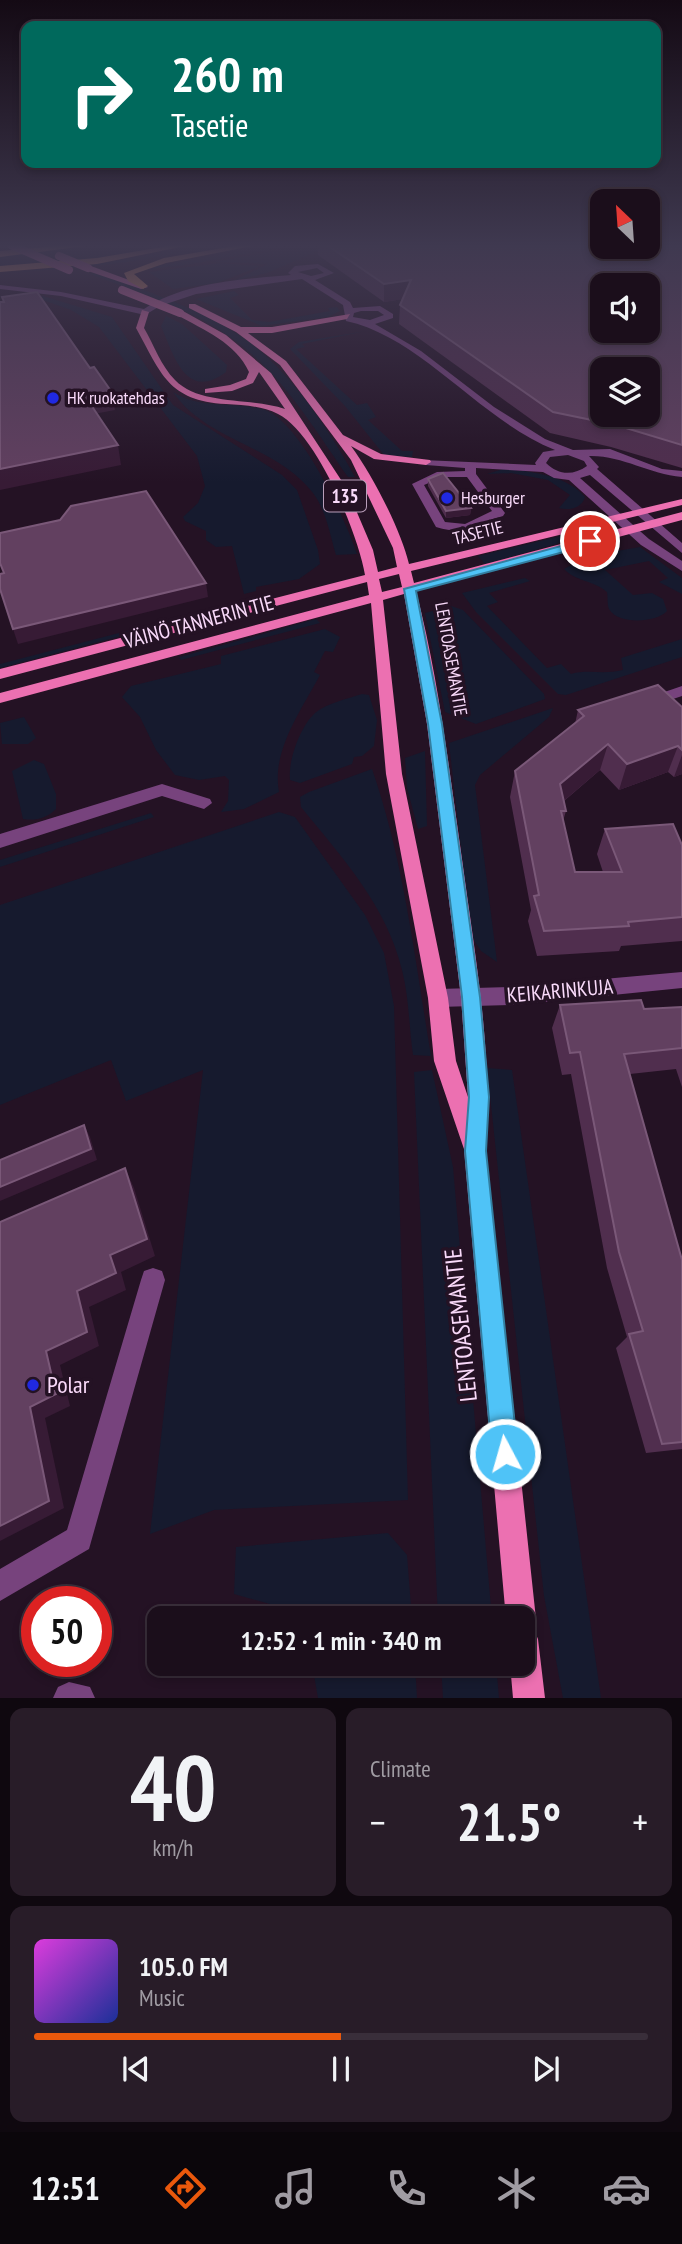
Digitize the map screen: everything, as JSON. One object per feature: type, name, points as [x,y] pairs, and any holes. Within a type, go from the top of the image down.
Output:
[{"type":"main road","points":[[141,324],[140,328],[175,386],[196,397],[272,405],[301,424]]},
{"type":"main road","name":"LENTOASEMANTIE","points":[[201,324],[245,354],[268,375],[341,489],[366,550],[376,596],[394,774],[438,998],[445,1061],[475,1151]]},
{"type":"main road","name":"LENTOASEMANTIE","points":[[228,324],[267,349],[303,387],[337,434],[370,485],[405,569],[410,589],[435,724],[471,997],[479,1097],[475,1151],[520,1606]]},
{"type":"main road","points":[[239,330],[272,330],[304,324]]},
{"type":"main road","points":[[267,349],[270,340],[277,335],[318,324]]},
{"type":"main road","points":[[170,378],[180,385],[201,391],[232,388],[254,377],[245,354]]},
{"type":"main road","points":[[337,434],[378,457],[426,462]]},
{"type":"main road","name":"TASETIE","points":[[405,569],[682,502]]},
{"type":"main road","name":"TASETIE","points":[[410,589],[682,516]]},
{"type":"main road","name":"VÄINÖ TANNERIN TIE","points":[[0,674],[405,569]]},
{"type":"main road","name":"VÄINÖ TANNERIN TIE","points":[[0,698],[410,589]]},
{"type":"main road","points":[[527,1676],[529,1698]]},
{"type":"street","points":[[369,324],[392,333],[521,430],[571,453],[591,467],[682,549]]},
{"type":"street","points":[[386,324],[392,333]]},
{"type":"street","points":[[521,430],[543,461],[571,477],[681,568]]},
{"type":"street","points":[[426,462],[471,470],[499,513],[488,515],[472,527],[453,528],[440,524],[418,484],[441,474],[471,470],[498,466],[543,461],[571,453],[610,452],[660,472],[682,474]]},
{"type":"street","points":[[571,477],[612,459],[634,461]]},
{"type":"street","points":[[639,705],[682,691]]},
{"type":"street","points":[[666,697],[682,712]]},
{"type":"street","points":[[0,841],[163,790],[204,803]]},
{"type":"street","name":"KEIKARINKUJA","points":[[438,998],[682,980]]},
{"type":"street","points":[[0,1586],[79,1539],[153,1280]]},
{"type":"street","points":[[69,1698],[79,1698]]},
{"type":"shaded area","points":[[94,324],[117,324],[173,405],[282,475],[297,490],[318,550],[320,564],[299,579],[256,587],[256,591],[244,594],[232,546],[216,547],[206,540],[206,531],[185,521],[183,517],[198,503],[205,486],[197,456]]},
{"type":"shaded area","points":[[182,324],[227,365],[226,372],[212,380],[201,382],[191,379],[177,362],[161,326]]},
{"type":"shaded area","points":[[221,324],[245,339],[278,368],[307,402],[355,477],[348,477],[314,427],[263,364],[212,325]]},
{"type":"shaded area","points":[[366,331],[302,344],[305,347],[296,349],[357,405],[367,403],[376,417],[368,420],[402,451],[413,451],[412,457],[384,455],[345,406],[290,349],[299,342]]},
{"type":"shaded area","points":[[173,392],[194,401],[262,409],[276,416],[291,430],[319,471],[357,554],[336,555],[321,507],[313,493],[298,477],[281,464],[204,422]]},
{"type":"shaded area","points":[[503,469],[558,479],[585,497],[575,508],[559,508],[570,495],[548,480],[511,473],[487,474]]},
{"type":"shaded area","points":[[582,531],[588,535],[485,564],[478,556]]},
{"type":"shaded area","points":[[640,547],[682,578],[682,594],[659,582],[668,578],[649,561],[605,570],[633,595],[652,593],[663,599],[667,611],[655,618],[620,618],[608,607],[607,592],[564,569],[588,556],[615,559],[617,551]]},
{"type":"shaded area","points":[[525,578],[530,581],[489,593],[498,602],[487,606],[547,668],[561,664],[571,674],[623,670],[621,658],[682,639],[682,657],[566,695],[558,694],[476,612],[462,593]]},
{"type":"shaded area","points":[[451,606],[463,610],[544,694],[545,699],[476,724],[445,712],[425,613]]},
{"type":"shaded area","points":[[192,614],[194,617],[0,668],[0,664]]},
{"type":"shaded area","points":[[316,619],[320,623],[181,660],[179,657]]},
{"type":"shaded area","points":[[325,629],[340,637],[333,652],[325,651],[314,672],[320,675],[284,746],[278,777],[279,792],[244,809],[221,812],[228,801],[229,780],[225,776],[199,780],[175,775],[156,750],[140,717],[122,697],[131,686],[221,664],[221,656]]},
{"type":"shaded area","points":[[362,694],[369,695],[377,720],[374,746],[362,756],[354,757],[352,764],[300,783],[290,780],[293,754],[300,735],[315,713]]},
{"type":"shaded area","points":[[553,708],[549,717],[480,775],[475,785],[497,962],[481,951],[471,936],[449,743]]},
{"type":"shaded area","points":[[24,717],[36,738],[28,744],[2,744],[0,723]]},
{"type":"shaded area","points":[[425,751],[427,826],[418,829],[407,788],[405,758]]},
{"type":"shaded area","points":[[34,760],[44,764],[56,794],[56,809],[49,815],[32,820],[23,819],[12,771]]},
{"type":"shaded area","points":[[372,769],[401,875],[431,1056],[413,1055],[404,980],[386,924],[361,883],[301,807],[300,797],[309,792]]},
{"type":"shaded area","points":[[279,812],[295,817],[365,915],[384,953],[394,1006],[408,1500],[214,1510],[150,1534],[203,1070],[126,1101],[111,1060],[0,1105],[0,905]]},
{"type":"shaded area","points":[[151,813],[154,817],[0,867],[0,860]]},
{"type":"shaded area","points":[[487,1068],[512,1070],[601,1698],[563,1698],[544,1596]]},
{"type":"shaded area","points":[[432,1070],[453,1167],[491,1606],[437,1606],[414,1072]]},
{"type":"shaded area","points":[[388,1533],[407,1555],[411,1606],[277,1606],[234,1594],[236,1547]]},
{"type":"shaded area","points":[[314,1676],[416,1676],[417,1698],[318,1698]]},
{"type":"shaded area","points":[[442,1676],[497,1676],[499,1698],[443,1698]]},
{"type":"building","name":"HK ruokatehdas","points":[[0,324],[59,324],[90,368],[94,367],[111,391],[85,396],[118,445],[0,469]]},
{"type":"building","points":[[428,324],[590,324],[590,343],[660,343],[660,324],[682,324],[682,445],[623,427],[660,427],[660,357],[590,357],[590,420],[553,412]]},
{"type":"building","name":"Hesburger","points":[[443,473],[471,508],[446,511],[428,479]]},
{"type":"building","points":[[146,491],[206,583],[13,629],[0,589],[0,574],[4,573],[0,563],[0,533],[60,520],[71,506]]},
{"type":"building","points":[[658,685],[682,707],[682,750],[678,746],[627,764],[608,744],[560,784],[566,811],[561,811],[575,872],[622,872],[605,829],[673,824],[682,845],[682,917],[628,922],[629,926],[544,931],[534,896],[539,895],[515,771],[584,716],[578,710]]},
{"type":"building","points":[[641,1000],[644,1009],[682,1007],[682,1048],[624,1054],[682,1260],[682,1442],[662,1444],[629,1334],[643,1331],[619,1252],[580,1052],[570,1053],[560,1005]]},
{"type":"building","points":[[84,1125],[91,1149],[0,1187],[0,1160]]},
{"type":"building","name":"Polar","points":[[125,1168],[147,1239],[110,1255],[116,1273],[77,1291],[87,1332],[46,1351],[56,1394],[30,1407],[49,1501],[0,1526],[0,1222]]},
{"type":"place","name":"HK ruokatehdas","points":[[53,398]]},
{"type":"place","name":"Hesburger","points":[[447,498]]},
{"type":"place","name":"Polar","points":[[33,1385]]},
{"type":"route","points":[[505,1454],[475,1151],[479,1097],[471,997],[461,938],[435,724],[410,589],[590,541]]}]
